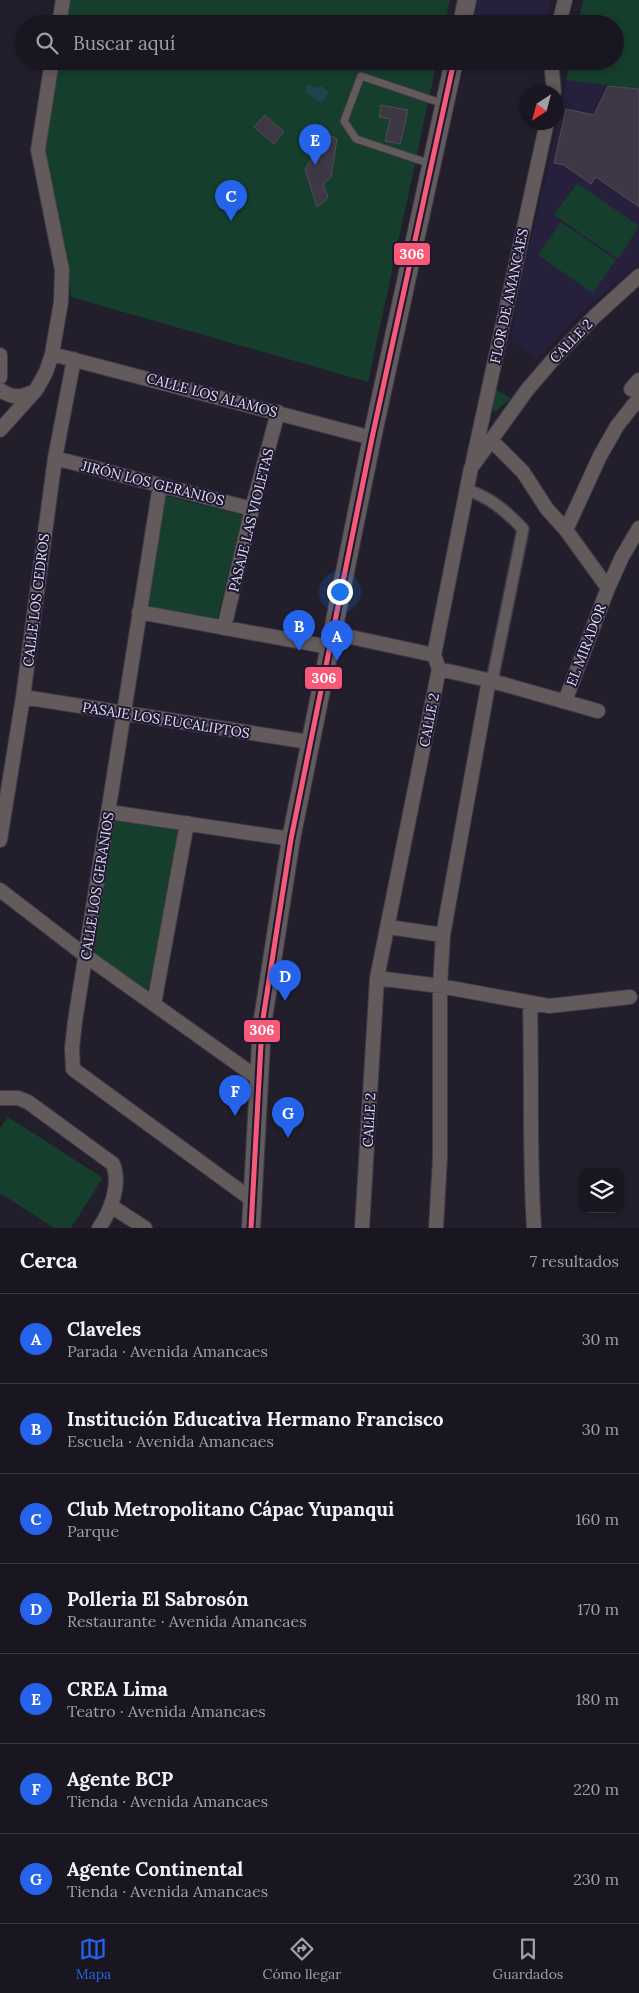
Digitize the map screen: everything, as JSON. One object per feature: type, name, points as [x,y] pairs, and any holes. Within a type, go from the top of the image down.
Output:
[{"type":"street","points":[[60,15],[63,0]]},
{"type":"street","points":[[464,15],[467,0]]},
{"type":"street","points":[[562,15],[565,0]]},
{"type":"street","points":[[0,430],[36,390],[46,372],[52,354],[61,302],[62,270],[38,150],[51,70]]},
{"type":"street","points":[[251,1228],[251,1199],[262,1025],[291,839],[309,742],[372,438],[452,70]]},
{"type":"street","points":[[549,70],[552,85]]},
{"type":"street","name":"FLOR DE AMANCAES","points":[[471,468],[545,130]]},
{"type":"street","name":"CALLE 2","points":[[434,655],[471,468],[527,390],[551,362],[594,317],[639,276]]},
{"type":"street","name":"CALLE LOS ALAMOS","points":[[52,354],[372,438]]},
{"type":"street","points":[[0,355],[0,377]]},
{"type":"street","name":"CALLE LOS CEDROS","points":[[0,840],[23,697],[55,458],[74,359]]},
{"type":"street","points":[[566,530],[600,456],[636,389]]},
{"type":"street","points":[[0,390],[8,396],[16,397],[24,396],[36,390]]},
{"type":"street","name":"PASAJE LAS VIOLETAS","points":[[224,628],[252,509],[278,412]]},
{"type":"street","points":[[491,440],[523,472],[547,509],[566,530],[608,588]]},
{"type":"street","name":"JIRÓN LOS GERANIOS","points":[[55,458],[252,509]]},
{"type":"street","name":"CALLE LOS GERANIOS","points":[[160,485],[72,1048],[73,1069],[251,1199]]},
{"type":"street","points":[[436,1228],[440,1158],[440,986],[443,935],[491,681],[523,529],[507,512],[480,494],[467,490]]},
{"type":"street","name":"EL MIRADOR","points":[[565,701],[608,588],[622,557],[639,528]]},
{"type":"street","points":[[139,612],[224,628],[330,640],[434,655],[439,669],[491,681],[598,711]]},
{"type":"street","name":"CALLE 2","points":[[362,1228],[377,978],[439,669]]},
{"type":"street","name":"PASAJE LOS EUCALIPTOS","points":[[23,697],[309,742]]},
{"type":"street","points":[[109,812],[291,839]]},
{"type":"street","points":[[154,1004],[187,823]]},
{"type":"street","points":[[0,890],[86,956],[259,1079]]},
{"type":"street","points":[[388,927],[443,935]]},
{"type":"street","points":[[377,978],[440,986],[549,1006],[630,997]]},
{"type":"street","points":[[530,1004],[532,1094],[530,1162],[534,1228]]},
{"type":"street","points":[[0,1098],[18,1098],[28,1102],[113,1164],[117,1173],[111,1206],[99,1228]]},
{"type":"street","points":[[111,1206],[146,1228]]},
{"type":"lane","points":[[431,164],[356,139],[344,121],[361,76],[444,104]]},
{"type":"shaded area","points":[[70,0],[450,0],[447,15],[68,15]]},
{"type":"shaded area","points":[[476,0],[551,0],[547,15],[473,15]]},
{"type":"shaded area","points":[[583,0],[639,0],[639,89],[566,80],[568,70],[624,70],[624,15],[580,15]]},
{"type":"shaded area","points":[[58,70],[435,70],[368,382],[71,297],[69,267],[45,147]]},
{"type":"shaded area","points":[[566,80],[639,89],[639,263],[578,315],[537,358],[511,341],[520,285],[556,130],[564,130],[564,90]]},
{"type":"shaded area","points":[[310,85],[316,88],[322,86],[329,93],[324,100],[319,101],[306,92],[306,86]]},
{"type":"shaded area","points":[[577,183],[639,226],[618,259],[554,215]]},
{"type":"shaded area","points":[[561,222],[616,260],[593,293],[538,255]]},
{"type":"shaded area","points":[[495,389],[511,398],[495,412],[491,406]]},
{"type":"shaded area","points":[[166,496],[243,515],[217,620],[147,606]]},
{"type":"shaded area","points":[[113,821],[180,830],[148,990],[94,954]]},
{"type":"shaded area","points":[[8,1117],[103,1178],[71,1228],[54,1228],[0,1193],[0,1128]]},
{"type":"building","points":[[608,86],[639,89],[639,207],[596,177],[591,184],[564,165],[554,163],[561,130],[564,130],[566,109],[594,115]]},
{"type":"building","points":[[381,105],[408,110],[400,144],[385,141],[390,119],[379,117]]},
{"type":"building","points":[[265,115],[284,132],[274,144],[254,127]]},
{"type":"building","points":[[327,134],[337,139],[331,177],[323,184],[328,198],[317,207],[305,169]]},
{"type":"transit line","name":"306","points":[[251,1228],[262,1025],[291,839],[372,438],[452,70]]},
{"type":"place","name":"CREA Lima","points":[[315,165]]},
{"type":"place","name":"Club Metropolitano Cápac Yupanqui","points":[[231,221]]},
{"type":"place","name":"Institución Educativa Hermano Francisco","points":[[299,651]]},
{"type":"place","name":"Claveles","points":[[337,661]]},
{"type":"place","name":"Polleria El Sabrosón","points":[[285,1001]]},
{"type":"place","name":"Agente BCP","points":[[235,1116]]},
{"type":"place","name":"Agente Continental","points":[[288,1138]]}]
